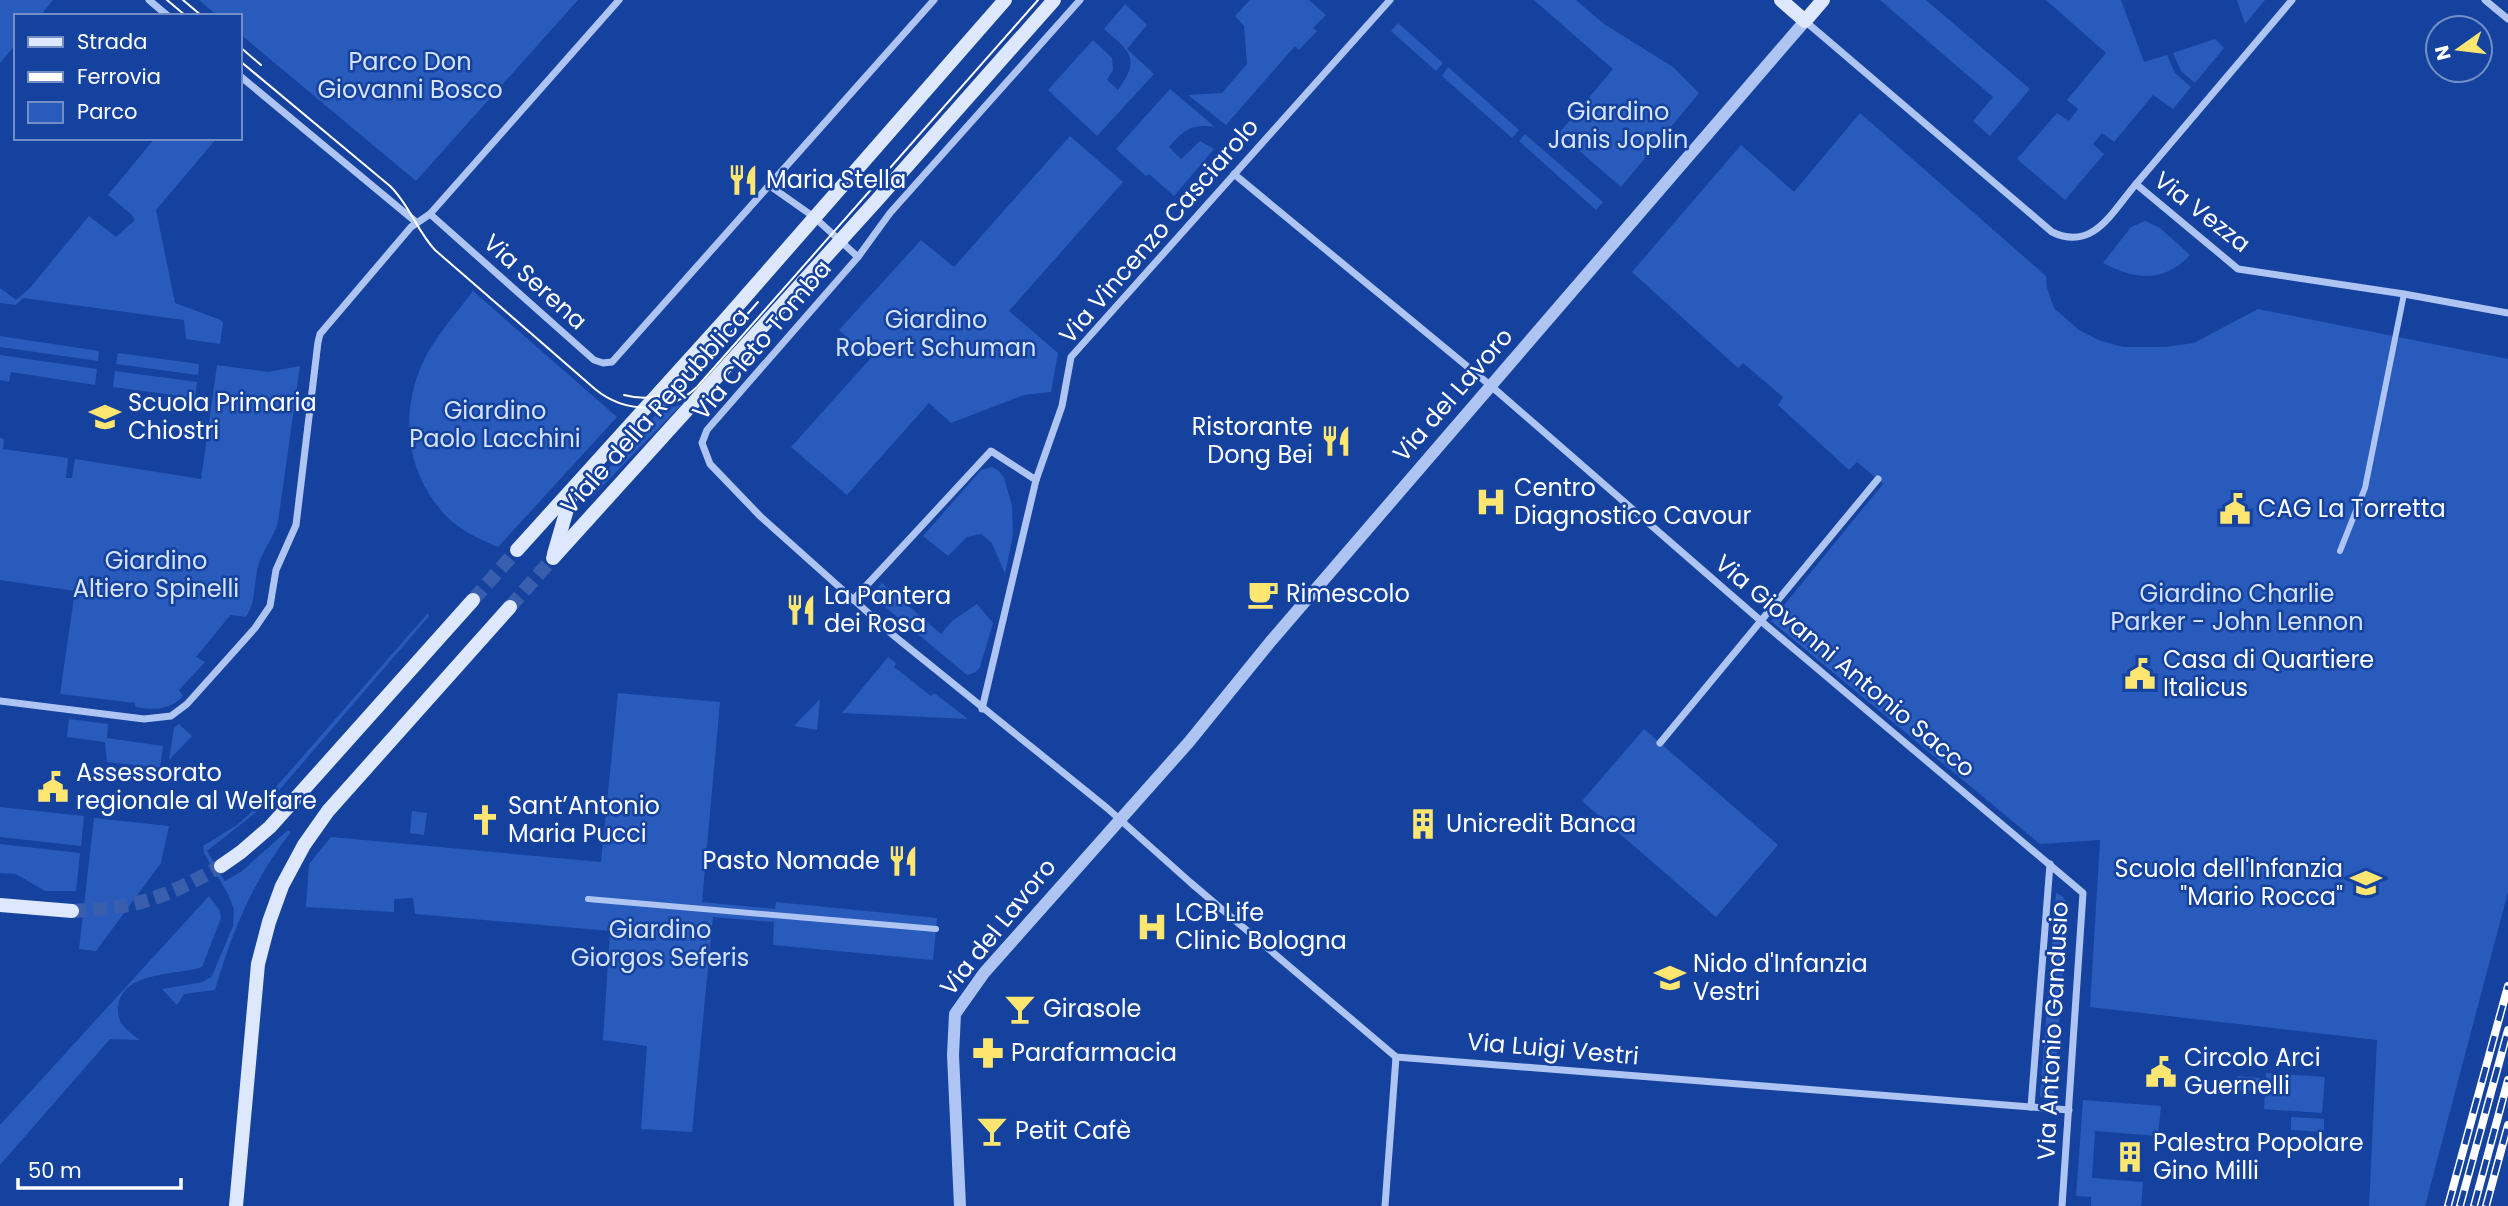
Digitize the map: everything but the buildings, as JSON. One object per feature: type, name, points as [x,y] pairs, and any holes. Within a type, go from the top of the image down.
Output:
[{"type":"main road","name":"Viale della Repubblica","points":[[517,550],[1005,0]]},
{"type":"main road","name":"Viale della Repubblica","points":[[573,488],[553,558],[841,241],[1054,0]]},
{"type":"main road","points":[[1782,0],[1805,20]]},
{"type":"main road","name":"Via del Lavoro","points":[[1805,20],[1822,0]]},
{"type":"main road","points":[[221,866],[270,828],[473,600]]},
{"type":"main road","points":[[236,1206],[258,964],[282,886],[304,845],[328,811],[509,607]]},
{"type":"main road","points":[[0,898],[18,907]]},
{"type":"main road","points":[[0,905],[72,911]]},
{"type":"street","points":[[149,0],[166,14]]},
{"type":"street","points":[[0,701],[145,719],[171,716],[182,709],[256,628],[270,606],[276,570],[296,525],[317,342],[326,326],[416,222],[430,214],[619,0]]},
{"type":"street","points":[[858,257],[814,217],[770,186],[934,0]]},
{"type":"street","name":"Via Cleto Tomba","points":[[982,709],[853,600],[760,516],[717,473],[710,464],[702,443],[706,430],[858,257],[890,213],[1080,0]]},
{"type":"street","name":"Via Vincenzo Casciarolo","points":[[982,709],[1036,480],[1062,407],[1071,357],[1390,0]]},
{"type":"street","points":[[2136,184],[2292,0]]},
{"type":"street","points":[[2485,0],[2508,19]]},
{"type":"street","name":"Via Vezza","points":[[1805,20],[2052,232],[2065,239],[2077,239],[2095,232],[2136,184],[2238,269],[2508,313]]},
{"type":"street","name":"Via del Lavoro","points":[[960,1206],[953,1055],[955,1014],[984,973],[1119,820],[1805,20]]},
{"type":"street","points":[[242,78],[416,222]]},
{"type":"street","name":"Via Giovanni Antonio Sacco","points":[[1234,174],[1491,386],[1761,621],[2050,864]]},
{"type":"street","name":"Via Serena","points":[[430,214],[594,360],[607,363],[619,356],[770,186]]},
{"type":"street","points":[[2340,551],[2365,488],[2404,294]]},
{"type":"street","points":[[853,600],[991,451],[1036,480]]},
{"type":"street","points":[[1660,743],[1878,479]]},
{"type":"street","points":[[982,709],[1119,820],[1396,1057],[1385,1206]]},
{"type":"street","name":"Via Antonio Gandusio","points":[[2031,1107],[2050,864]]},
{"type":"street","name":"Via Antonio Gandusio","points":[[2050,864],[2083,893],[2062,1206]]},
{"type":"street","points":[[588,899],[936,929]]},
{"type":"street","name":"Via Luigi Vestri","points":[[1396,1057],[2069,1110]]},
{"type":"green space","points":[[0,0],[53,0],[42,14],[14,14],[14,46],[0,63]]},
{"type":"green space","name":"Parco Don Giovanni Bosco","points":[[199,0],[578,0],[416,181],[242,36],[242,14],[216,14]]},
{"type":"green space","points":[[1250,0],[1309,0],[1326,15],[1313,28],[1317,31],[1299,50],[1295,46],[1226,125],[1188,95],[1222,93],[1247,64],[1244,26],[1235,16]]},
{"type":"green space","name":"Giardino Janis Joplin","points":[[1534,0],[1576,0],[1604,24],[1673,67],[1699,93],[1621,187],[1559,133],[1613,69]]},
{"type":"green space","points":[[1880,0],[1926,0],[2030,89],[1990,136],[1973,121],[1993,97]]},
{"type":"green space","points":[[2046,0],[2121,0],[2144,62],[2167,55],[2175,73],[2191,87],[2173,109],[2153,95],[2114,142],[2102,133],[2093,144],[2104,154],[2065,200],[2017,159],[2057,113],[2069,121],[2078,109],[2067,100],[2106,53]]},
{"type":"green space","points":[[2237,0],[2265,0],[2245,24]]},
{"type":"green space","points":[[1125,4],[1147,25],[1127,49],[1154,74],[1097,136],[1048,90],[1093,40],[1112,58],[1113,70],[1107,80],[1118,90],[1131,62],[1126,50],[1104,29]]},
{"type":"green space","points":[[1398,23],[1443,63],[1436,71],[1391,31]]},
{"type":"green space","points":[[2215,39],[2224,48],[2195,83],[2181,71],[2173,53]]},
{"type":"green space","points":[[1448,67],[1519,130],[1512,138],[1442,76]]},
{"type":"green space","points":[[1170,89],[1215,127],[1200,126],[1189,129],[1169,147],[1181,159],[1200,141],[1214,149],[1174,196],[1116,149]]},
{"type":"green space","name":"Giardino Charlie Parker - John Lennon","points":[[1860,113],[2046,276],[2054,308],[2079,330],[2098,340],[2123,347],[2165,347],[2194,343],[2258,309],[2508,359],[2508,892],[2425,1206],[2369,1206],[2377,1040],[2090,1007],[2100,840],[2040,844],[1771,621],[1883,484],[1857,462],[1849,470],[1778,405],[1783,397],[1743,363],[1738,368],[1632,272],[1741,145],[1794,192]]},
{"type":"green space","points":[[1525,134],[1603,202],[1596,210],[1519,141]]},
{"type":"green space","name":"Giardino Robert Schuman","points":[[1070,136],[1123,182],[1009,311],[1058,353],[1051,392],[1024,395],[951,423],[929,403],[847,495],[791,447],[870,359],[839,330],[921,240],[954,267]]},
{"type":"green space","points":[[153,140],[215,140],[156,210],[175,303],[221,320],[223,323],[220,344],[186,339],[184,320],[23,298],[16,305],[0,303],[0,288],[16,300],[30,288],[89,216],[116,237],[135,220],[108,195]]},
{"type":"green space","points":[[2145,221],[2160,228],[2190,255],[2170,270],[2149,276],[2126,273],[2103,263],[2131,227]]},
{"type":"green space","name":"Giardino Paolo Lacchini","points":[[473,291],[617,417],[498,547],[465,531],[447,517],[433,500],[415,463],[409,423],[415,382],[427,353]]},
{"type":"green space","points":[[0,336],[99,351],[98,361],[0,347]]},
{"type":"green space","points":[[118,353],[199,364],[198,375],[116,364]]},
{"type":"green space","points":[[0,355],[97,369],[95,385],[11,372],[9,382],[0,380]]},
{"type":"green space","name":"Giardino Altiero Spinelli","points":[[217,365],[268,372],[300,366],[278,522],[259,563],[249,611],[246,617],[231,615],[228,618],[196,657],[205,662],[179,690],[183,696],[172,704],[148,709],[135,707],[135,703],[60,694],[75,591],[0,580],[0,438],[4,439],[3,449],[68,458],[66,478],[72,478],[75,459],[201,479]]},
{"type":"green space","points":[[115,371],[197,382],[195,398],[113,387]]},
{"type":"green space","points":[[681,405],[592,497],[587,493],[660,410]]},
{"type":"green space","points":[[992,467],[1004,478],[1012,505],[1013,535],[1005,574],[992,543],[981,534],[967,537],[948,556],[923,536],[981,470]]},
{"type":"green space","points":[[882,583],[941,634],[952,621],[977,604],[993,623],[980,667],[976,672],[967,675],[871,595]]},
{"type":"green space","points":[[428,613],[429,616],[269,802],[207,851],[225,881],[242,871],[288,830],[291,832],[266,868],[245,907],[215,990],[184,994],[177,1005],[162,989],[203,982],[212,976],[233,926],[234,910],[229,896],[204,853],[203,846],[237,825],[263,802]]},
{"type":"green space","points":[[888,657],[896,663],[894,667],[931,696],[934,693],[968,719],[842,713]]},
{"type":"green space","name":"Giardino Giorgos Seferis","points":[[618,693],[720,702],[702,902],[775,909],[776,902],[937,918],[933,960],[773,945],[774,922],[713,917],[692,1132],[641,1129],[647,1046],[603,1040],[610,931],[415,914],[413,898],[394,899],[394,912],[306,907],[309,864],[331,837],[601,862]]},
{"type":"green space","points":[[820,699],[817,730],[794,726]]},
{"type":"green space","points":[[69,719],[108,724],[107,738],[163,746],[160,768],[107,762],[105,742],[67,737]]},
{"type":"green space","points":[[179,724],[192,736],[169,760],[174,728]]},
{"type":"green space","points":[[1644,729],[1778,845],[1716,917],[1582,801]]},
{"type":"green space","points":[[0,807],[84,816],[81,846],[0,837]]},
{"type":"green space","points":[[412,811],[427,813],[424,835],[410,833]]},
{"type":"green space","points":[[94,818],[169,826],[161,863],[96,951],[79,949]]},
{"type":"green space","points":[[0,844],[80,853],[76,891],[45,891],[16,874],[0,873]]},
{"type":"green space","points":[[2056,893],[2068,904],[2054,1093],[2040,1097]]},
{"type":"green space","points":[[209,896],[220,911],[221,918],[202,967],[153,976],[130,986],[122,994],[118,1006],[119,1018],[140,1040],[110,1039],[0,1165],[0,1125]]},
{"type":"green space","points":[[2266,1073],[2325,1077],[2322,1113],[2264,1109]]},
{"type":"green space","points":[[2237,1076],[2261,1078],[2260,1092],[2236,1091]]},
{"type":"green space","points":[[2083,1100],[2161,1106],[2158,1136],[2095,1131],[2092,1178],[2143,1182],[2141,1206],[2091,1206],[2091,1197],[2076,1196]]},
{"type":"green space","points":[[2291,1117],[2324,1119],[2324,1132],[2291,1130]]},
{"type":"tunnel","points":[[473,600],[517,550]]},
{"type":"tunnel","points":[[510,607],[553,558]]},
{"type":"tunnel","points":[[72,911],[114,907],[150,899],[184,886],[221,866]]},
{"type":"tram line","points":[[167,0],[184,14]]},
{"type":"tram line","points":[[183,0],[200,14]]},
{"type":"tram line","points":[[242,63],[390,186],[435,250],[595,389],[619,403],[646,408],[673,402],[697,387],[1038,0]]},
{"type":"tram line","points":[[242,49],[261,65]]},
{"type":"tram line","points":[[624,395],[642,398],[676,390],[690,379],[758,302]]},
{"type":"railway","points":[[2448,1206],[2508,986]]},
{"type":"railway","points":[[2460,1206],[2508,1030]]},
{"type":"railway","points":[[2474,1206],[2508,1080]]},
{"type":"railway","points":[[2486,1206],[2508,1125]]},
{"type":"place","name":"Maria Stella","points":[[743,180]]},
{"type":"place","name":"Scuola Primaria Chiostri","points":[[105,417]]},
{"type":"place","name":"Ristorante Dong Bei","points":[[1336,441]]},
{"type":"place","name":"Centro Diagnostico Cavour","points":[[1491,502]]},
{"type":"place","name":"CAG La Torretta","points":[[2235,509]]},
{"type":"place","name":"Rimescolo","points":[[1263,594]]},
{"type":"place","name":"La Pantera dei Rosa","points":[[801,610]]},
{"type":"place","name":"Casa di Quartiere Italicus","points":[[2140,674]]},
{"type":"place","name":"Assessorato regionale al Welfare","points":[[53,787]]},
{"type":"place","name":"Sant’Antonio Maria Pucci","points":[[485,820]]},
{"type":"place","name":"Unicredit Banca","points":[[1423,824]]},
{"type":"place","name":"Pasto Nomade","points":[[903,861]]},
{"type":"place","name":"Scuola dell'Infanzia \"Mario Rocca\"","points":[[2366,883]]},
{"type":"place","name":"LCB Life Clinic Bologna","points":[[1152,927]]},
{"type":"place","name":"Nido d'Infanzia Vestri","points":[[1670,978]]},
{"type":"place","name":"Girasole","points":[[1020,1009]]},
{"type":"place","name":"Parafarmacia","points":[[988,1053]]},
{"type":"place","name":"Circolo Arci Guernelli","points":[[2161,1072]]},
{"type":"place","name":"Petit Cafè","points":[[992,1131]]},
{"type":"place","name":"Palestra Popolare Gino Milli","points":[[2130,1157]]}]
